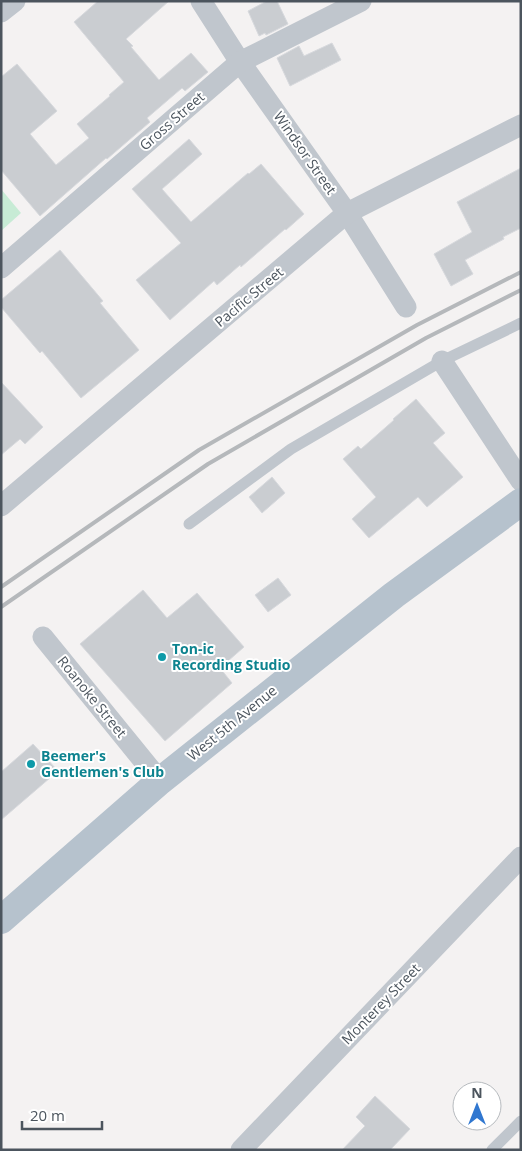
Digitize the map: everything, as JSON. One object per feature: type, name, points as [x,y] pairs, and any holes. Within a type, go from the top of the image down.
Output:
[{"type":"main road","name":"West 5th Avenue","points":[[1,920],[160,781],[394,595],[521,502]]},
{"type":"street","points":[[1,12],[15,1]]},
{"type":"street","name":"Windsor Street","points":[[201,1],[240,62],[347,213],[406,307]]},
{"type":"street","name":"Gross Street","points":[[1,268],[240,62],[360,1]]},
{"type":"street","name":"Pacific Street","points":[[1,506],[347,213],[521,124]]},
{"type":"street","points":[[442,361],[521,481]]},
{"type":"street","name":"Roanoke Street","points":[[43,637],[160,781]]},
{"type":"street","name":"Monterey Street","points":[[241,1150],[521,857]]},
{"type":"lane","points":[[189,524],[291,449],[442,361],[521,323]]},
{"type":"lane","points":[[492,1150],[521,1121]]},
{"type":"green space","points":[[1,189],[21,213],[1,231]]},
{"type":"building","points":[[98,1],[169,1],[126,39],[159,80],[191,53],[208,72],[185,91],[182,88],[147,118],[150,122],[40,216],[1,170],[1,77],[17,64],[57,111],[30,134],[56,165],[89,138],[77,124],[124,82],[74,22]]},
{"type":"building","points":[[267,1],[277,1],[288,24],[266,35],[265,33],[259,36],[248,11]]},
{"type":"building","points":[[332,43],[341,60],[290,86],[277,58],[299,46],[304,56]]},
{"type":"building","points":[[189,139],[202,154],[162,189],[191,222],[261,164],[304,214],[217,285],[214,281],[170,320],[136,280],[181,243],[132,189]]},
{"type":"building","points":[[521,168],[521,228],[465,260],[473,274],[451,286],[434,254],[472,232],[457,202]]},
{"type":"building","points":[[60,250],[103,301],[100,303],[139,350],[81,398],[42,351],[40,353],[1,307],[1,300]]},
{"type":"building","points":[[1,382],[43,427],[25,444],[20,439],[1,455]]},
{"type":"building","points":[[416,399],[445,433],[433,443],[463,477],[427,507],[418,497],[369,538],[352,519],[376,497],[343,459],[358,446],[361,449]]},
{"type":"building","points":[[272,477],[285,493],[262,513],[249,497]]},
{"type":"building","points":[[278,578],[291,595],[268,612],[255,595]]},
{"type":"building","name":"Ton-ic Recording Studio","points":[[143,590],[167,618],[197,593],[244,647],[220,668],[232,683],[165,741],[80,644]]},
{"type":"building","name":"Beemer's Gentlemen's Club","points":[[33,744],[58,771],[1,820],[1,772]]},
{"type":"building","points":[[375,1096],[410,1129],[390,1150],[342,1150],[365,1126],[356,1117]]},
{"type":"railway","points":[[1,587],[199,450],[417,325],[521,272]]},
{"type":"railway","points":[[1,607],[208,464],[426,338],[521,290]]},
{"type":"place","name":"Ton-ic Recording Studio","points":[[162,657]]},
{"type":"place","name":"Beemer's Gentlemen's Club","points":[[31,764]]}]
